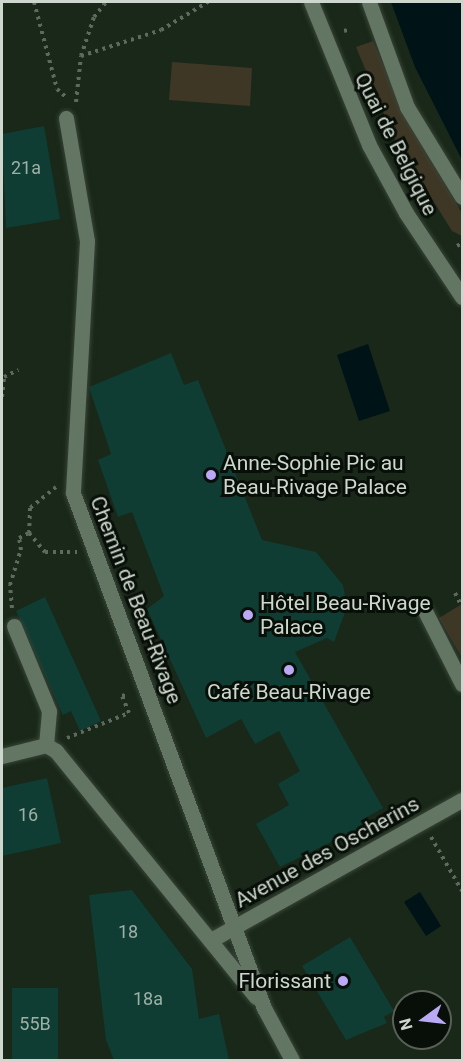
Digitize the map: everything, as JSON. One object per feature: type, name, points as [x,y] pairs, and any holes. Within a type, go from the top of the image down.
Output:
[{"type":"street","name":"Quai de Belgique","points":[[311,2],[369,145],[406,213],[462,297]]},
{"type":"street","name":"Quai de Belgique","points":[[369,2],[407,107],[462,197]]},
{"type":"street","name":"Chemin de Beau-Rivage","points":[[71,112],[87,241],[73,493],[236,926],[264,1008],[292,1060]]},
{"type":"street","points":[[425,611],[462,684]]},
{"type":"street","points":[[2,756],[46,745],[49,711],[14,626]]},
{"type":"street","name":"Chemin de Beau-Rivage","points":[[46,745],[211,940],[264,1008]]},
{"type":"street","name":"Avenue des Oscherins","points":[[211,940],[378,850],[462,800]]},
{"type":"path","points":[[34,2],[57,89],[71,112]]},
{"type":"path","points":[[71,112],[81,56],[94,17],[106,2]]},
{"type":"path","points":[[81,56],[161,30],[208,2]]},
{"type":"path","points":[[344,31],[350,29]]},
{"type":"path","points":[[457,246],[462,243]]},
{"type":"path","points":[[2,397],[4,377],[18,370]]},
{"type":"path","points":[[58,487],[36,498],[27,521],[29,533],[51,554],[81,551]]},
{"type":"path","points":[[14,626],[10,585],[21,550],[19,538],[29,533]]},
{"type":"path","points":[[455,593],[461,605]]},
{"type":"path","points":[[79,734],[129,713],[122,696],[146,687]]},
{"type":"path","points":[[423,823],[462,891]]},
{"type":"shaded area","points":[[391,2],[462,2],[462,160],[415,67]]},
{"type":"shaded area","points":[[373,41],[407,120],[462,213],[462,236],[452,231],[394,138],[356,47]]},
{"type":"shaded area","points":[[172,62],[252,68],[250,106],[169,100]]},
{"type":"shaded area","points":[[368,344],[390,411],[359,421],[337,355]]},
{"type":"shaded area","points":[[462,604],[462,658],[439,618]]},
{"type":"shaded area","points":[[420,892],[441,926],[426,936],[404,902]]},
{"type":"building","points":[[44,126],[60,219],[6,228],[2,134]]},
{"type":"building","name":"Hôtel Beau-Rivage Palace","points":[[171,353],[184,385],[198,380],[262,540],[316,552],[343,585],[347,607],[334,642],[327,638],[295,652],[383,808],[367,817],[370,823],[280,867],[256,824],[289,805],[278,784],[300,771],[279,731],[255,744],[241,719],[206,738],[147,609],[164,596],[132,512],[118,517],[98,460],[111,454],[89,387]]},
{"type":"building","points":[[45,597],[101,721],[80,731],[71,711],[63,715],[16,611]]},
{"type":"building","points":[[47,778],[61,843],[2,856],[2,788]]},
{"type":"building","points":[[132,890],[192,969],[199,1019],[219,1014],[229,1060],[114,1060],[106,1040],[89,895]]},
{"type":"building","name":"Florissant","points":[[350,937],[392,1008],[392,1012],[384,1017],[387,1023],[346,1040],[302,966]]},
{"type":"building","points":[[12,988],[58,988],[58,1060],[12,1060]]},
{"type":"place","name":"Anne-Sophie Pic au Beau-Rivage Palace","points":[[211,475]]},
{"type":"place","name":"Hôtel Beau-Rivage Palace","points":[[248,615]]},
{"type":"place","name":"Café Beau-Rivage","points":[[289,670]]},
{"type":"place","name":"Florissant","points":[[343,981]]}]
